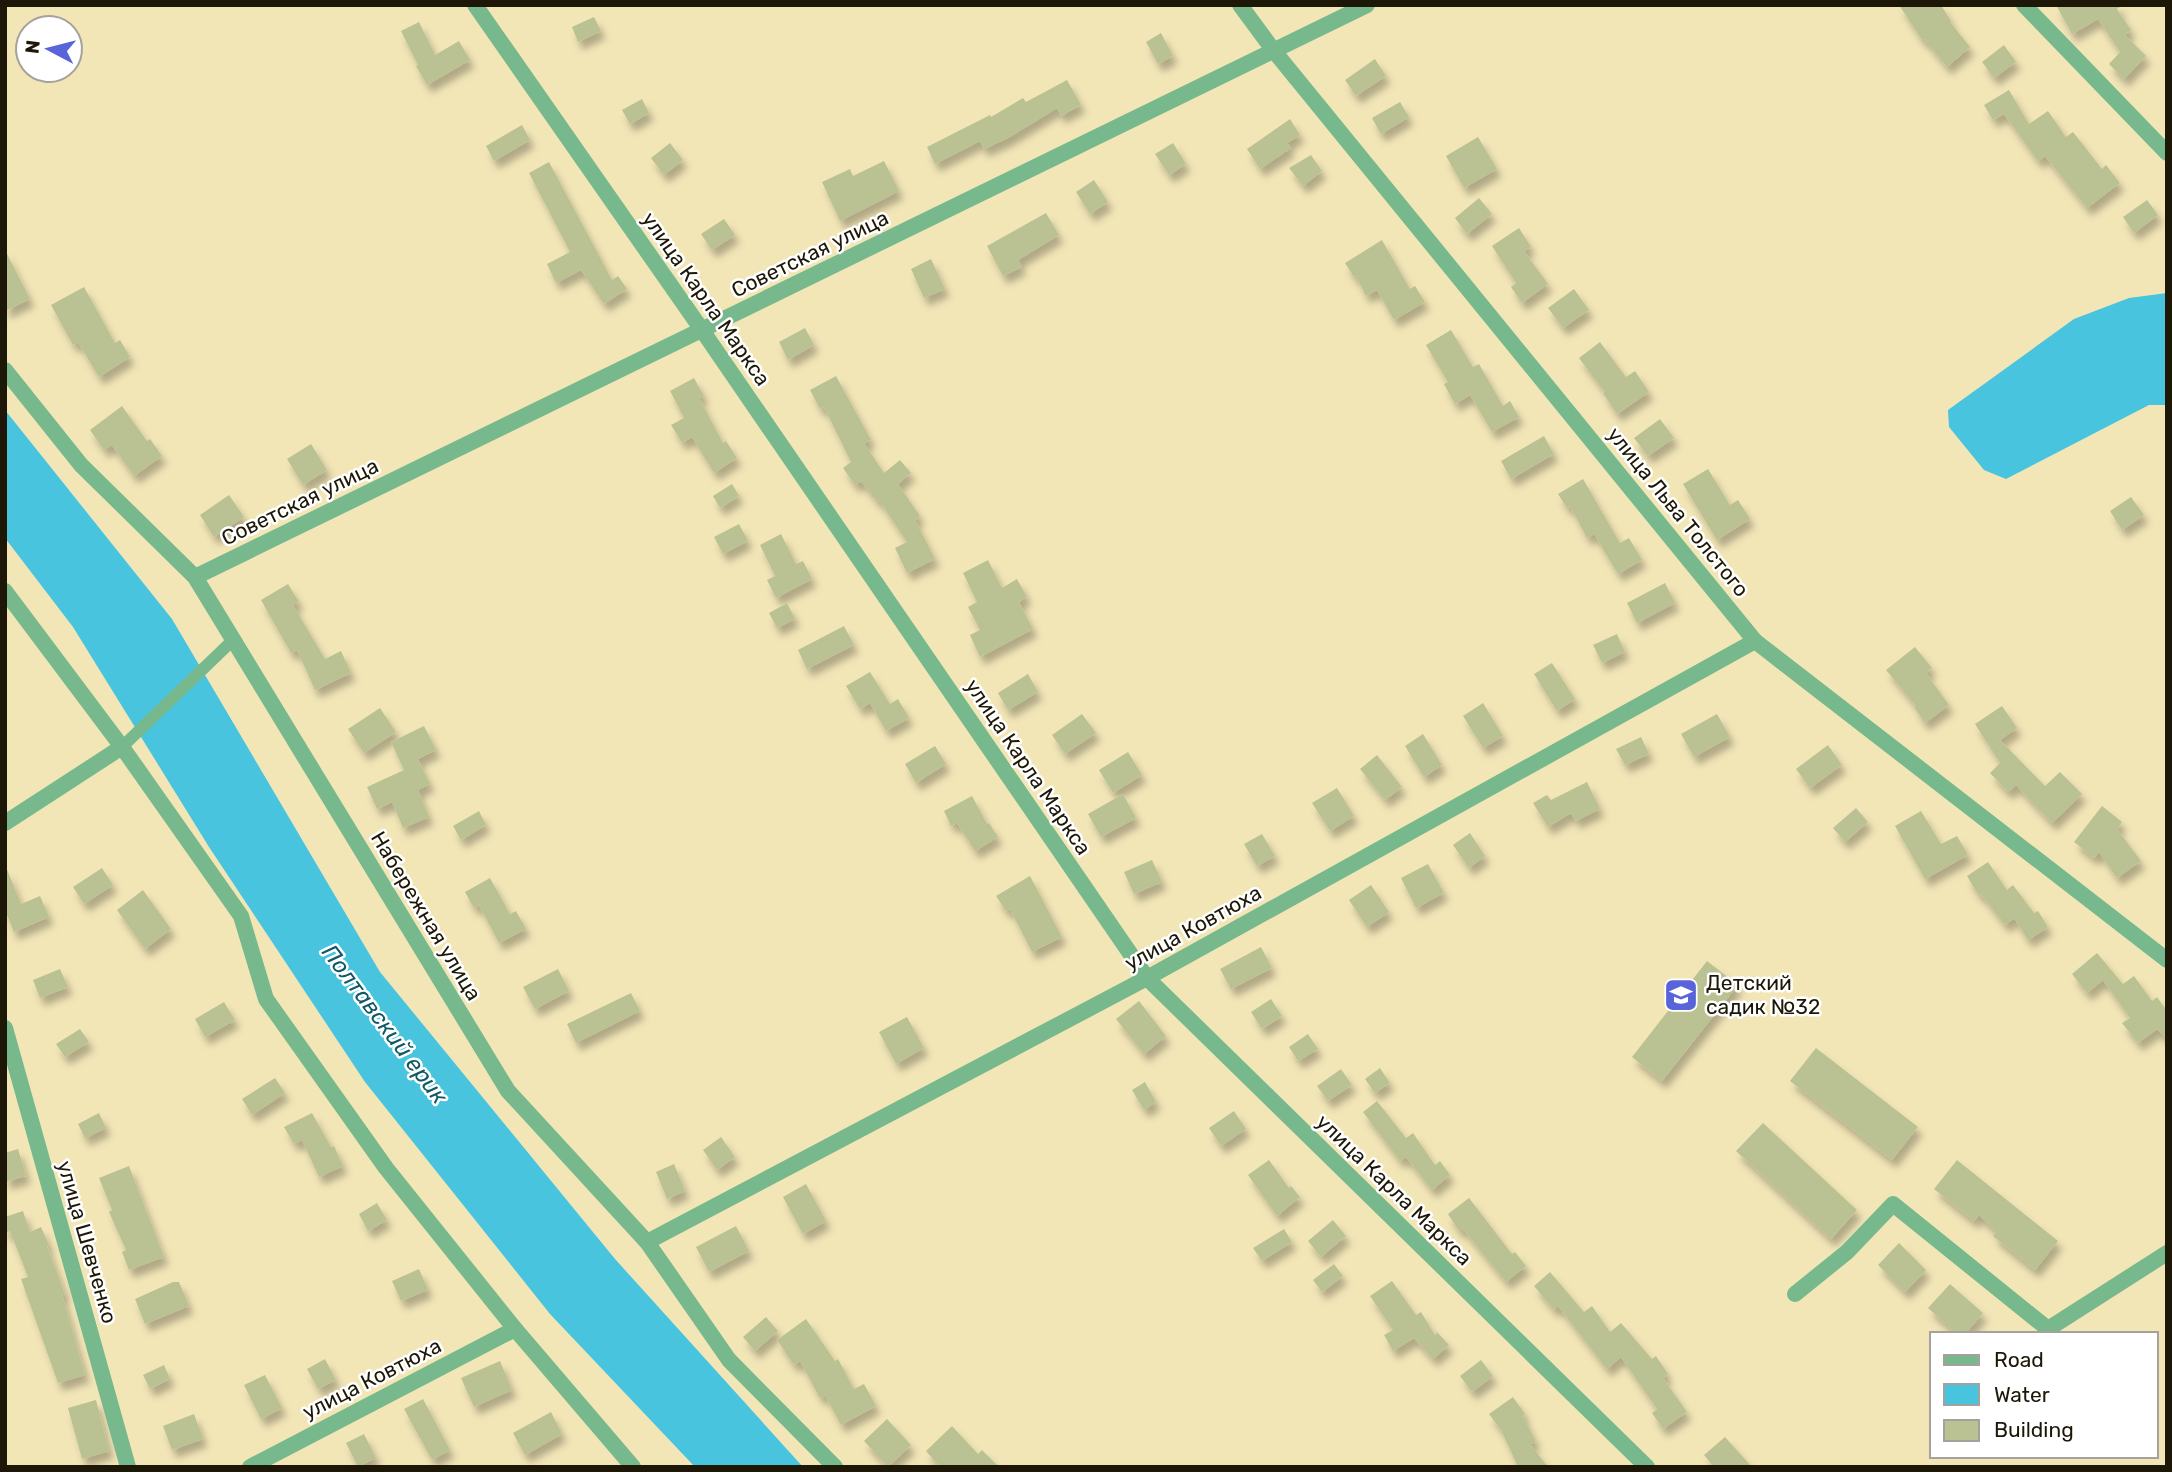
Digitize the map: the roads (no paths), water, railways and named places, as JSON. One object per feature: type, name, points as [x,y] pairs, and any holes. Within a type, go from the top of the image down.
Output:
[{"type":"street","name":"улица Карла Маркса","points":[[475,5],[1147,978],[1647,1467]]},
{"type":"street","name":"улица Льва Толстого","points":[[1240,5],[1274,51],[1755,640],[2167,960]]},
{"type":"street","name":"Советская улица","points":[[195,577],[1367,5]]},
{"type":"street","points":[[2024,5],[2167,153]]},
{"type":"street","name":"Набережная улица","points":[[5,370],[80,465],[195,577],[508,1091],[647,1242],[729,1360],[835,1467]]},
{"type":"street","points":[[5,591],[122,747],[241,916],[265,999],[386,1168],[515,1329],[633,1467]]},
{"type":"street","points":[[5,823],[122,747],[233,640]]},
{"type":"street","name":"улица Ковтюха","points":[[647,1242],[1147,978],[1755,640]]},
{"type":"street","name":"улица Шевченко","points":[[5,1028],[128,1467]]},
{"type":"street","points":[[1795,1294],[1847,1252],[1893,1204],[2048,1329],[2167,1253]]},
{"type":"street","name":"улица Ковтюха","points":[[250,1467],[515,1329]]},
{"type":"water","points":[[2167,293],[2167,405],[2149,405],[2006,479],[1984,470],[1949,427],[1948,410],[2074,319],[2129,298]]},
{"type":"water","name":"Полтавский ерик","points":[[5,410],[172,619],[380,972],[615,1259],[803,1467],[695,1467],[550,1314],[365,1082],[209,847],[73,627],[5,538]]},
{"type":"place","name":"Детский садик №32","points":[[1681,995]]}]
